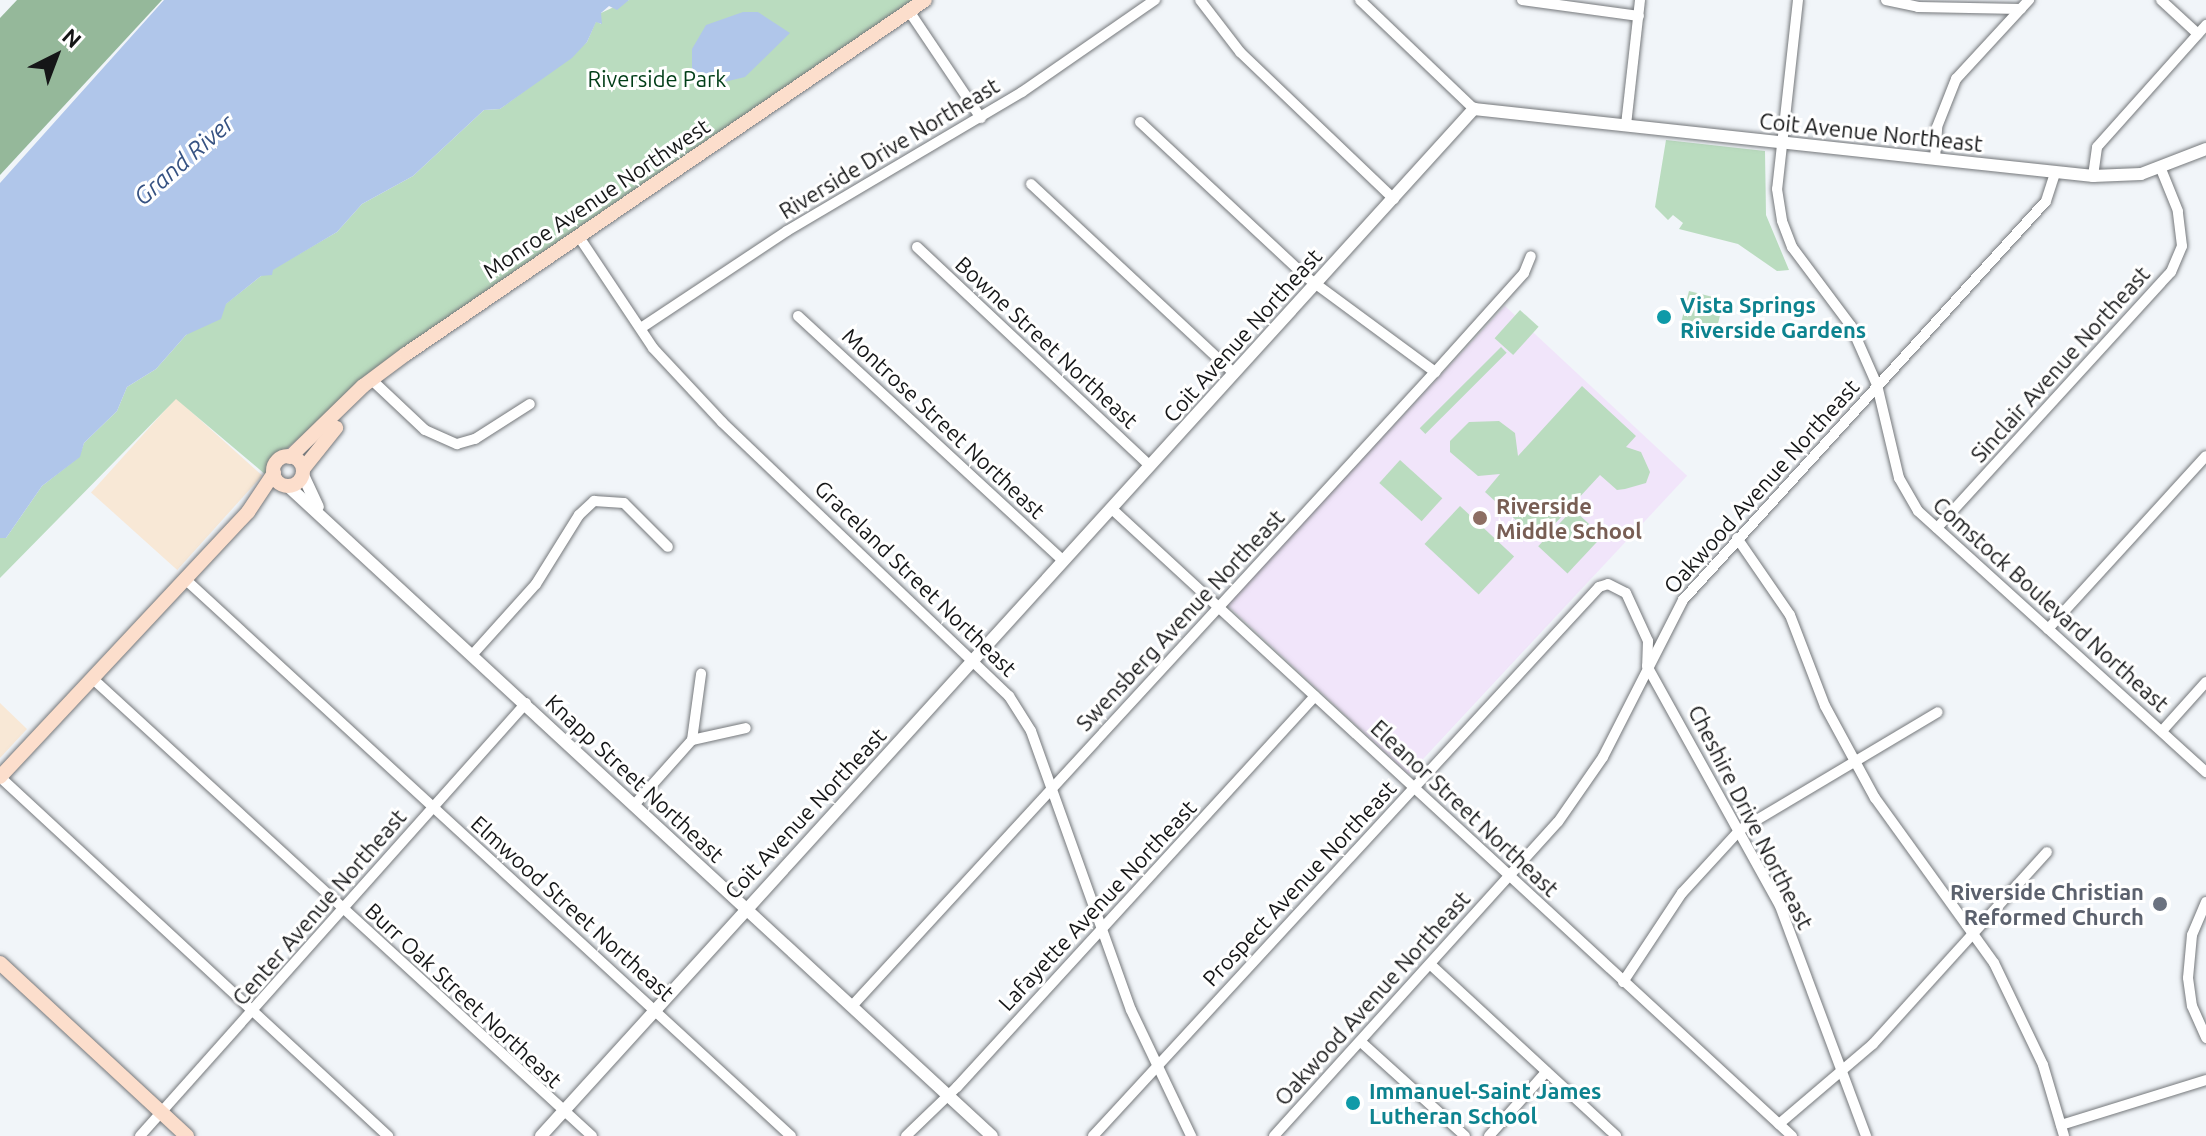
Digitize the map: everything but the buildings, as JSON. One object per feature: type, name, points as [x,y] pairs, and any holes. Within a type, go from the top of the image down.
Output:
[{"type":"main road","name":"Monroe Avenue Northwest","points":[[286,486],[303,472],[319,439],[363,386],[374,382],[925,0]]},
{"type":"main road","name":"Monroe Avenue Northwest","points":[[274,473],[278,461],[319,439]]},
{"type":"main road","points":[[290,457],[303,472]]},
{"type":"main road","points":[[0,777],[248,512],[274,473],[286,486],[248,512]]},
{"type":"main road","points":[[0,963],[187,1136]]},
{"type":"street","name":"Riverside Drive Northeast","points":[[641,328],[787,231],[981,118],[1155,0]]},
{"type":"street","points":[[1200,0],[1240,52],[1394,199]]},
{"type":"street","points":[[1360,0],[1474,109]]},
{"type":"street","points":[[1522,0],[1639,16]]},
{"type":"street","points":[[1626,125],[1640,0]]},
{"type":"street","name":"Comstock Boulevard Northeast","points":[[1798,0],[1777,189],[1782,221],[1792,247],[1851,326],[1877,385],[1899,478],[1918,511],[2206,772]]},
{"type":"street","points":[[1886,0],[1918,7],[2025,4]]},
{"type":"street","points":[[2093,176],[2097,147],[2202,30],[2161,0]]},
{"type":"street","points":[[1935,159],[1937,127],[1956,79],[2025,4]]},
{"type":"street","points":[[909,11],[981,118]]},
{"type":"street","name":"Coit Avenue Northeast","points":[[541,1136],[1474,109],[2093,176],[2161,169],[2206,149]]},
{"type":"street","points":[[1140,122],[1315,285],[1362,314],[1435,372]]},
{"type":"street","name":"Sinclair Avenue Northeast","points":[[1937,528],[2171,272],[2182,246],[2178,211],[2161,169]]},
{"type":"street","name":"Oakwood Avenue Northeast","points":[[1274,1136],[1558,822],[1603,757],[1683,600],[2046,201],[2055,173]]},
{"type":"street","points":[[1031,184],[1234,373]]},
{"type":"street","name":"Graceland Street Northeast","points":[[579,237],[653,348],[722,422],[975,658],[1024,719],[1155,1068],[1191,1136]]},
{"type":"street","name":"Bowne Street Northeast","points":[[917,247],[1150,466]]},
{"type":"street","name":"Swensberg Avenue Northeast","points":[[852,1006],[1435,372],[1524,273],[1531,256]]},
{"type":"street","name":"Montrose Street Northeast","points":[[798,316],[1062,560]]},
{"type":"street","points":[[374,382],[425,430],[457,444],[475,439],[530,404]]},
{"type":"street","points":[[2048,629],[2206,456]]},
{"type":"street","points":[[303,472],[324,516]]},
{"type":"street","name":"Knapp Street Northeast","points":[[286,486],[324,516],[992,1136]]},
{"type":"street","points":[[473,654],[536,584],[579,515],[594,501],[624,503],[668,547]]},
{"type":"street","name":"Eleanor Street Northeast","points":[[1112,509],[1792,1136]]},
{"type":"street","points":[[1737,538],[1790,615],[1854,763],[1904,841],[1974,930],[2021,1015],[2063,1130],[2206,1080]]},
{"type":"street","name":"Elmwood Street Northeast","points":[[185,579],[791,1136]]},
{"type":"street","name":"Cheshire Drive Northeast","points":[[1599,587],[1608,584],[1626,593],[1648,641],[1647,666],[1780,906],[1866,1136]]},
{"type":"street","name":"Prospect Avenue Northeast","points":[[1093,1136],[1599,587]]},
{"type":"street","points":[[635,804],[692,740],[701,674]]},
{"type":"street","name":"Burr Oak Street Northeast","points":[[92,678],[562,1112],[592,1136]]},
{"type":"street","points":[[2162,731],[2206,682]]},
{"type":"street","name":"Lafayette Avenue Northeast","points":[[906,1136],[1315,696]]},
{"type":"street","name":"Center Avenue Northeast","points":[[140,1136],[526,703]]},
{"type":"street","points":[[1623,982],[1682,893],[1740,830],[1938,712]]},
{"type":"street","points":[[692,740],[746,728]]},
{"type":"street","points":[[0,777],[388,1136]]},
{"type":"street","points":[[1779,1124],[1873,1044],[2047,852]]},
{"type":"street","points":[[2206,902],[2192,935],[2188,978],[2192,1006],[2206,1038]]},
{"type":"street","points":[[1431,965],[1616,1136]]},
{"type":"street","points":[[1361,1042],[1465,1136]]},
{"type":"street","points":[[1489,1136],[1546,1072]]},
{"type":"shaded area","name":"Riverside Middle School","points":[[1505,306],[1687,476],[1409,774],[1227,604]]},
{"type":"shaded area","points":[[176,398],[262,476],[177,570],[91,492]]},
{"type":"shaded area","points":[[0,703],[27,729],[0,758]]},
{"type":"green space","points":[[17,0],[162,0],[0,175],[0,18]]},
{"type":"green space","name":"Riverside Park","points":[[629,0],[913,0],[401,351],[277,457],[266,475],[176,399],[0,578],[0,538],[6,538],[42,486],[79,457],[84,443],[117,411],[127,387],[156,369],[186,335],[261,276],[337,232],[362,204],[413,176],[484,110],[500,109],[550,72],[587,42],[596,21],[601,24],[601,13]]},
{"type":"green space","points":[[1666,140],[1765,151],[1766,215],[1789,270],[1777,271],[1738,244],[1679,229],[1683,223],[1673,215],[1668,220],[1655,207]]},
{"type":"green space","points":[[1689,291],[1724,300],[1715,334],[1681,325]]},
{"type":"green space","points":[[1520,310],[1539,327],[1513,355],[1495,338]]},
{"type":"green space","points":[[1501,347],[1507,353],[1425,434],[1420,428]]},
{"type":"green space","points":[[1582,386],[1636,436],[1626,447],[1641,452],[1650,472],[1646,483],[1617,490],[1600,475],[1539,541],[1485,492],[1500,474],[1478,476],[1450,452],[1450,441],[1469,422],[1499,421],[1515,433],[1518,456]]},
{"type":"green space","points":[[1400,460],[1442,498],[1422,521],[1379,483]]},
{"type":"green space","points":[[1460,506],[1514,556],[1479,594],[1425,544]]},
{"type":"green space","points":[[1573,509],[1602,536],[1567,574],[1538,546]]},
{"type":"water","name":"Grand River","points":[[164,0],[629,0],[617,10],[609,6],[601,13],[602,24],[596,22],[587,42],[572,58],[500,109],[484,110],[413,176],[362,204],[337,232],[273,270],[272,275],[261,276],[226,304],[221,319],[186,335],[156,369],[127,387],[117,411],[84,443],[80,457],[42,486],[6,538],[0,538],[0,183]]},
{"type":"water","points":[[743,12],[758,12],[790,33],[745,77],[724,82],[701,79],[692,69],[692,49],[706,25]]},
{"type":"place","name":"Vista Springs Riverside Gardens","points":[[1664,317]]},
{"type":"place","name":"Riverside Middle School","points":[[1480,518]]},
{"type":"place","name":"Riverside Christian Reformed Church","points":[[2160,904]]},
{"type":"place","name":"Immanuel-Saint James Lutheran School","points":[[1353,1103]]}]
